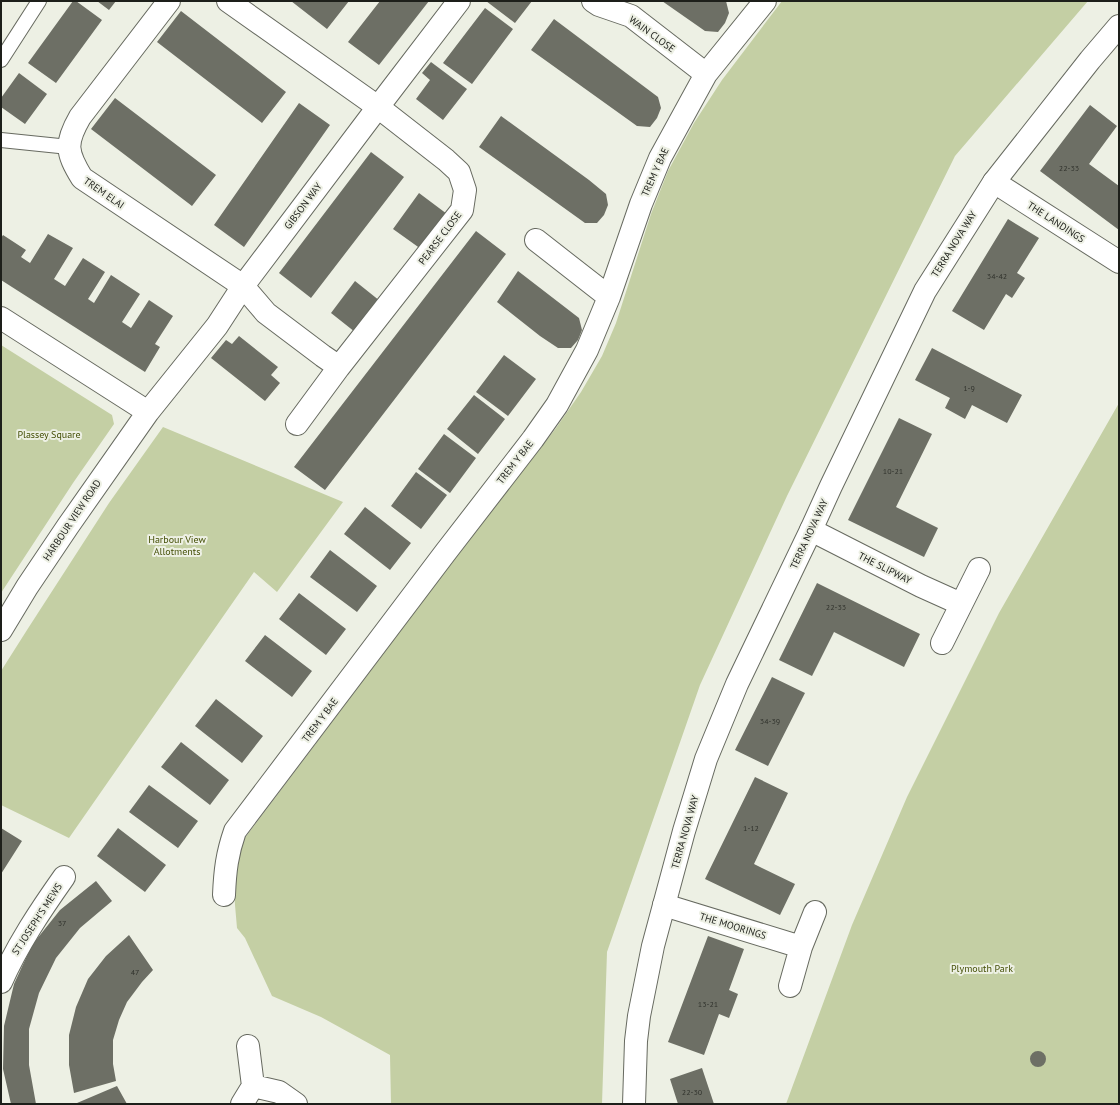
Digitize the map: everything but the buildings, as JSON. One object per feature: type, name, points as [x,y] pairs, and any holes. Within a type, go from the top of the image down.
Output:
[{"type":"street","points":[[69,147],[72,132],[80,117],[169,1]]},
{"type":"street","name":"PEARSE CLOSE","points":[[228,1],[378,107],[446,160],[459,172],[465,190],[462,210],[339,367],[297,424]]},
{"type":"street","name":"GIBSON WAY","points":[[148,412],[217,326],[243,286],[459,1]]},
{"type":"street","name":"WAIN CLOSE","points":[[593,1],[599,5],[631,16],[706,74]]},
{"type":"street","name":"TREM Y BAE","points":[[224,894],[228,850],[235,831],[533,439],[557,405],[587,350],[610,297],[641,204],[660,158],[706,74],[765,1]]},
{"type":"street","name":"TERRA NOVA WAY","points":[[636,1103],[636,1041],[639,1016],[653,946],[684,831],[710,749],[737,684],[925,291],[994,182],[1090,60],[1119,26]]},
{"type":"street","name":"TREM ELAI","points":[[69,147],[72,162],[82,178],[243,286]]},
{"type":"street","name":"THE LANDINGS","points":[[994,182],[1119,262]]},
{"type":"street","points":[[536,240],[610,297]]},
{"type":"street","points":[[243,286],[266,313],[339,367]]},
{"type":"street","points":[[1,318],[148,412]]},
{"type":"street","name":"HARBOUR VIEW ROAD","points":[[1,630],[27,587],[60,538],[148,412]]},
{"type":"street","name":"THE SLIPWAY","points":[[811,530],[921,586],[961,604]]},
{"type":"street","points":[[942,643],[979,568]]},
{"type":"street","name":"ST JOSEPH'S MEWS","points":[[1,982],[12,958],[38,913],[64,877]]},
{"type":"street","name":"THE MOORINGS","points":[[664,905],[802,947]]},
{"type":"street","points":[[790,986],[815,912]]},
{"type":"street","points":[[248,1046],[247,1095],[279,1092],[296,1104]]},
{"type":"lane","points":[[1,60],[39,1]]},
{"type":"lane","points":[[1,140],[69,147]]},
{"type":"green space","points":[[782,1],[1088,1],[955,156],[787,496],[700,685],[607,952],[602,1104],[391,1104],[390,1055],[321,1017],[272,996],[245,938],[237,928],[234,880],[241,843],[445,572],[556,428],[581,392],[602,356],[616,323],[651,214],[668,171],[694,123],[722,80]]},
{"type":"green space","name":"Plassey Square","points":[[1,345],[112,415],[114,424],[73,483],[1,593]]},
{"type":"green space","name":"Plymouth Park","points":[[1119,403],[1119,1104],[786,1104],[852,925],[907,797],[999,613]]},
{"type":"green space","name":"Harbour View Allotments","points":[[163,427],[343,502],[277,592],[254,572],[69,838],[1,805],[1,671],[109,503]]}]
